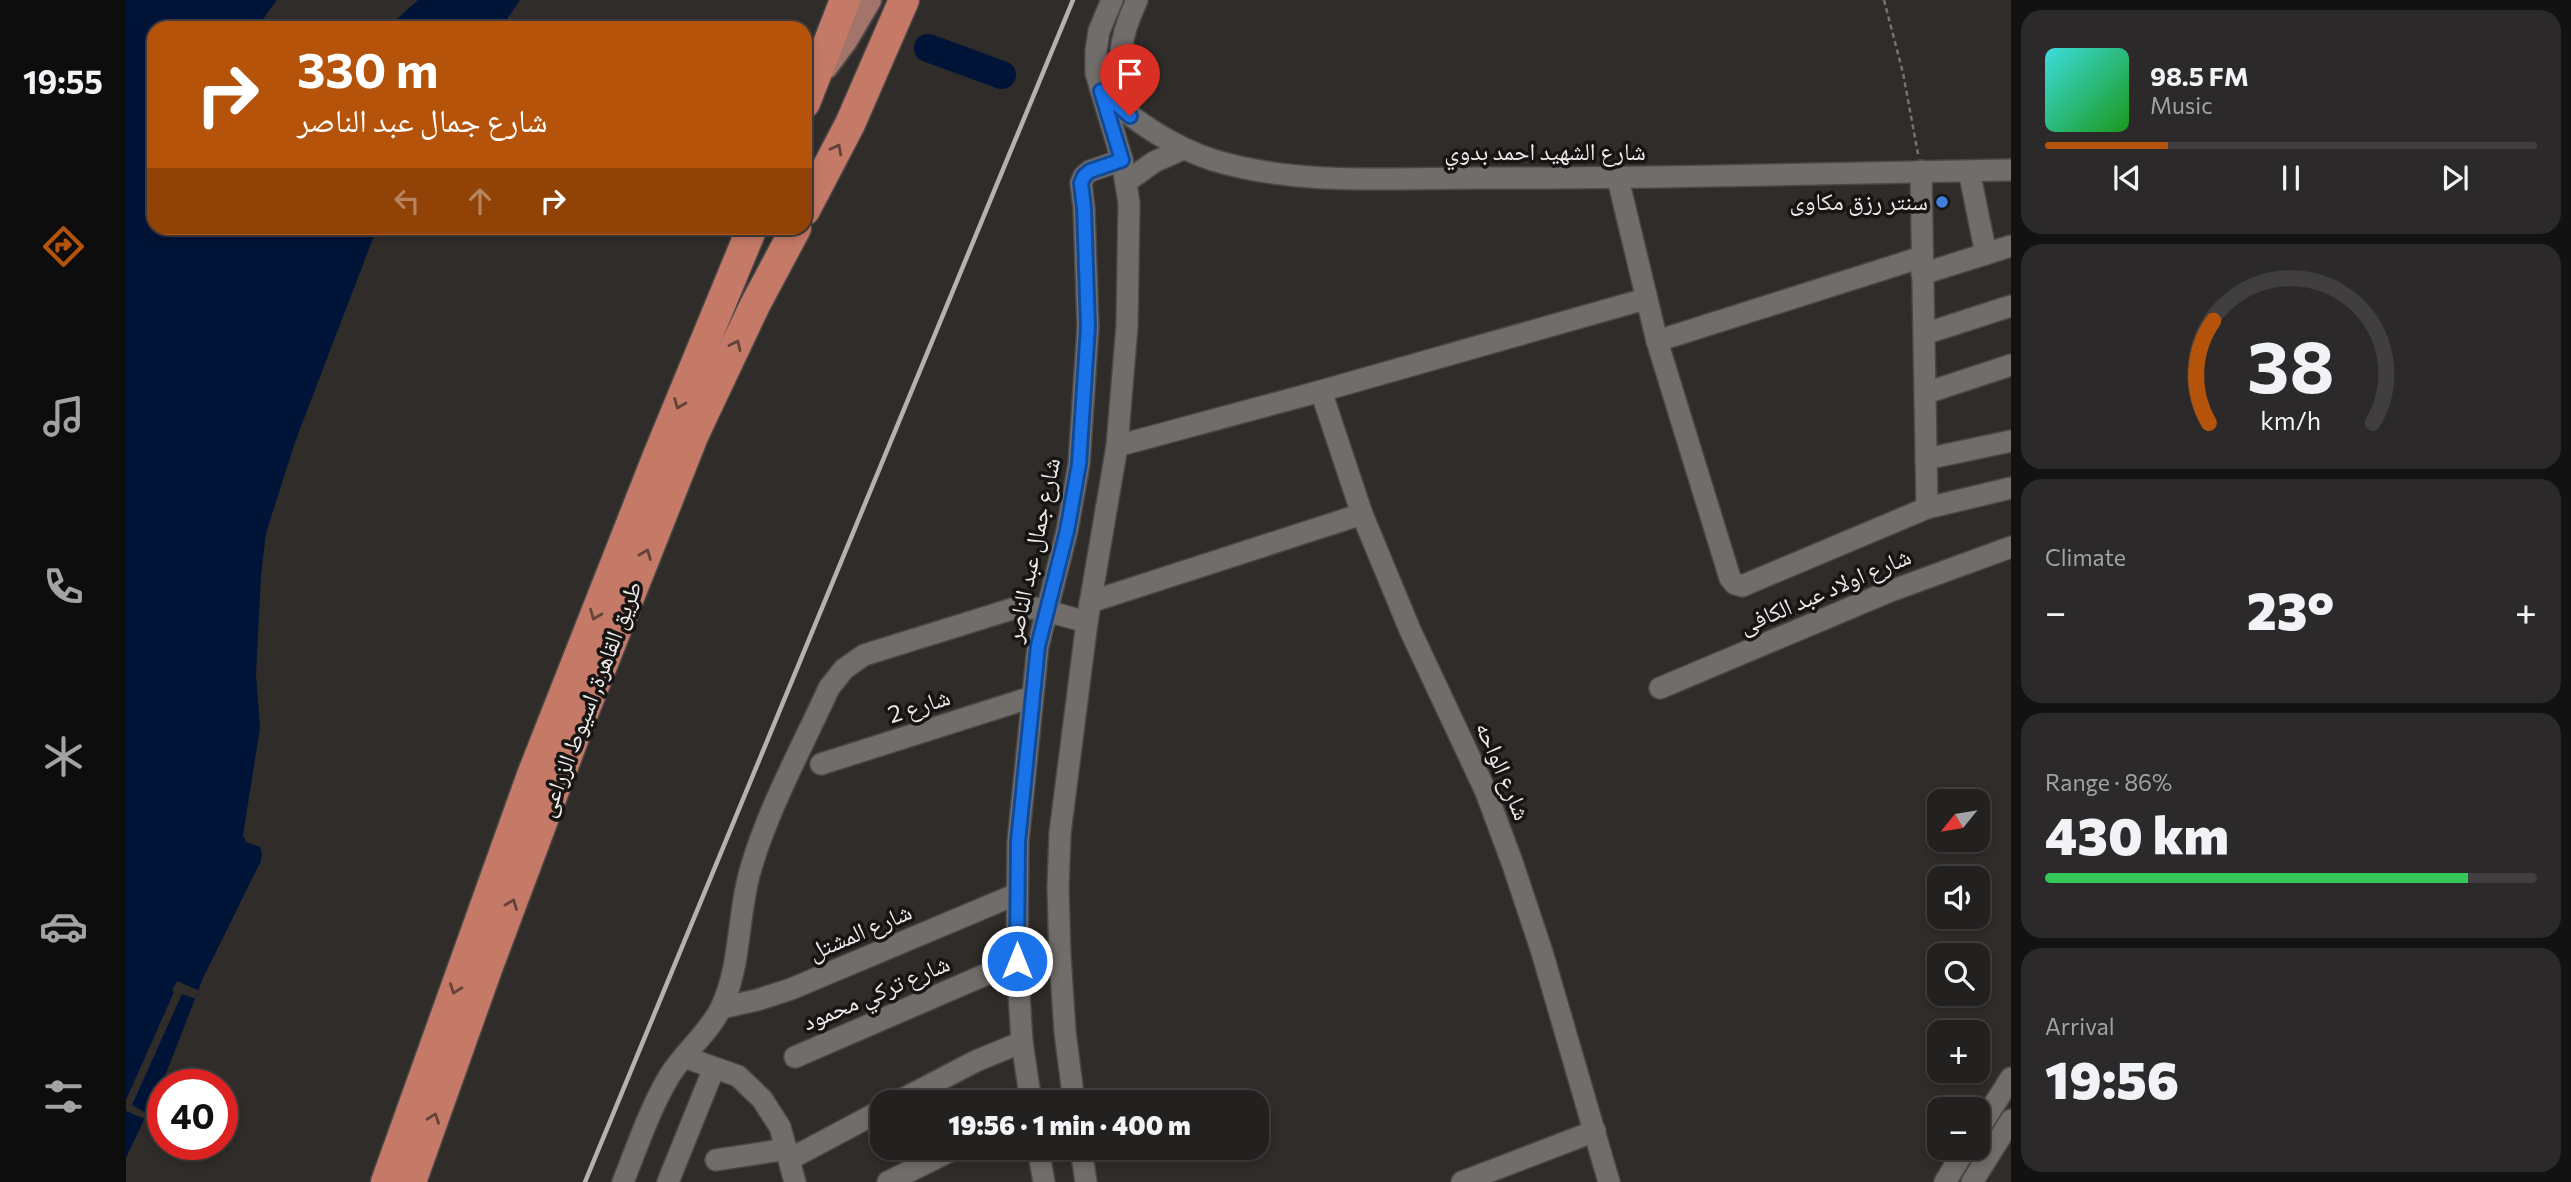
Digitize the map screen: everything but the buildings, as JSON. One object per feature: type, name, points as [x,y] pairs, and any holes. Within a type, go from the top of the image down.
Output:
[{"type":"highway","points":[[812,86],[845,0]]},
{"type":"highway","points":[[812,196],[850,124],[904,0]]},
{"type":"highway","name":"طريق القاهرة, اسيوط الزراعى","points":[[386,1182],[532,775],[664,440],[749,235]]},
{"type":"highway","name":"طريق القاهرة, اسيوط الزراعى","points":[[411,1182],[582,716],[694,433],[755,305],[792,235]]},
{"type":"main road","points":[[812,88],[868,0]]},
{"type":"street","points":[[1072,1090],[1065,1032],[1058,888],[1060,833],[1089,612],[1117,446],[1127,326],[1129,224],[1126,182],[1096,73],[1099,31],[1112,0]]},
{"type":"street","points":[[1130,116],[1121,89],[1118,61],[1124,31],[1137,0]]},
{"type":"street","name":"شارع الشهيد احمد بدوي","points":[[1101,91],[1130,116],[1183,149],[1245,167],[1306,176],[1618,179],[2011,170]]},
{"type":"street","points":[[1126,182],[1154,162],[1183,149]]},
{"type":"street","name":"شارع جمال عبد الناصر","points":[[1029,1090],[1022,1042],[1017,961],[1018,842],[1038,646],[1067,531],[1079,464],[1088,327],[1082,179],[1090,171],[1122,160]]},
{"type":"street","points":[[1922,171],[1927,508]]},
{"type":"street","points":[[1969,171],[1986,254]]},
{"type":"street","points":[[1618,179],[1657,341],[1730,578],[1735,584],[1742,586],[1927,508],[2011,488]]},
{"type":"street","points":[[1657,341],[1922,265],[1986,254],[2011,246]]},
{"type":"street","points":[[1117,446],[1645,299]]},
{"type":"street","points":[[1924,334],[2011,306]]},
{"type":"street","points":[[1088,327],[1127,326]]},
{"type":"street","points":[[1926,393],[2011,365]]},
{"type":"street","name":"شارع الواحه","points":[[1321,391],[1362,514],[1410,630],[1486,792],[1513,862],[1609,1182]]},
{"type":"street","points":[[1926,459],[2011,441]]},
{"type":"street","points":[[622,1182],[661,1090],[721,1007],[732,981],[744,897],[759,843],[829,688],[844,669],[864,655],[887,646],[1012,610],[1035,608],[1045,611],[1089,612],[1362,514]]},
{"type":"street","name":"شارع اولاد عبد الكافى","points":[[1660,688],[1900,587],[2011,547]]},
{"type":"street","name":"شارع 2","points":[[821,764],[1032,697]]},
{"type":"street","name":"شارع المشتل","points":[[721,1007],[757,1000],[791,989],[1017,894]]},
{"type":"street","name":"شارع تركي محمود","points":[[794,1056],[1017,961]]},
{"type":"street","points":[[920,1090],[976,1061],[1022,1042]]},
{"type":"street","points":[[684,1057],[738,1076],[762,1099],[780,1127],[795,1182]]},
{"type":"street","points":[[668,1182],[714,1068]]},
{"type":"street","points":[[1990,1111],[2011,1079]]},
{"type":"street","points":[[716,1160],[788,1154],[870,1116]]},
{"type":"street","points":[[1972,1182],[2011,1120]]},
{"type":"street","points":[[1461,1182],[1595,1130]]},
{"type":"street","points":[[888,1182],[932,1160]]},
{"type":"street","points":[[1040,1160],[1044,1182]]},
{"type":"street","points":[[1083,1160],[1086,1182]]},
{"type":"street","points":[[1945,1182],[1959,1160]]},
{"type":"path","points":[[1884,0],[1903,73],[1922,171]]},
{"type":"water","points":[[126,0],[277,0],[262,21],[147,21],[147,235],[374,235],[295,442],[266,533],[256,675],[260,728],[243,835],[246,842],[260,847],[261,861],[203,978],[168,1069],[147,1069],[147,1113],[126,1158]]},
{"type":"water","points":[[418,0],[520,0],[506,21],[395,21]]},
{"type":"pier","points":[[177,981],[200,991],[196,999],[182,994],[147,1069],[132,1105],[147,1113],[145,1119],[126,1111],[126,1100],[174,992],[172,990]]},
{"type":"waterway","points":[[928,48],[1002,75]]},
{"type":"railway","points":[[585,1182],[1073,0]]},
{"type":"place","name":"سنتر رزق مكاوى","points":[[1942,202]]},
{"type":"route","points":[[1017,961],[1018,842],[1038,646],[1067,531],[1079,464],[1088,327],[1081,183],[1090,171],[1122,160],[1101,91],[1130,116]]}]
